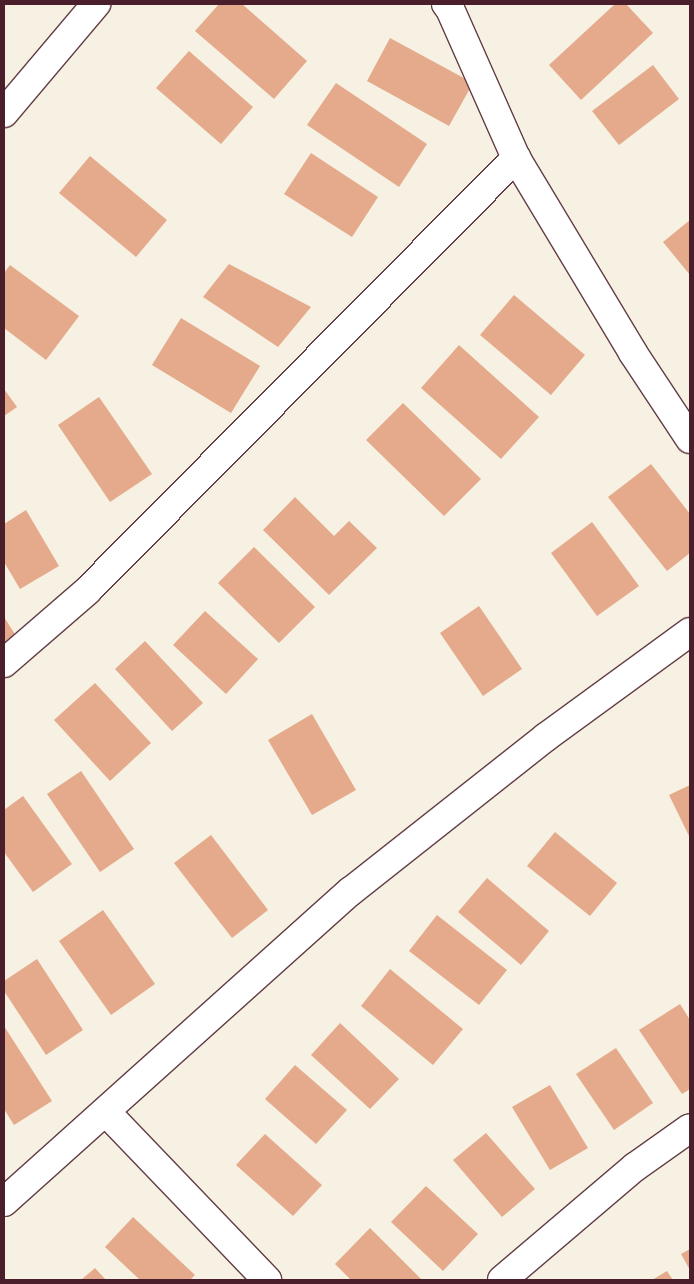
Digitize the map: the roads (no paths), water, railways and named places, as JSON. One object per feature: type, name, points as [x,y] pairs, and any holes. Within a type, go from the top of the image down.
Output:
[{"type":"street","points":[[4,113],[96,4]]},
{"type":"street","points":[[446,4],[450,9],[516,158],[633,353],[690,440]]},
{"type":"street","points":[[4,663],[87,591],[516,158]]},
{"type":"street","points":[[4,1202],[351,891],[546,737],[690,632]]},
{"type":"street","points":[[106,1112],[267,1280]]},
{"type":"street","points":[[502,1280],[635,1167],[690,1128]]}]
